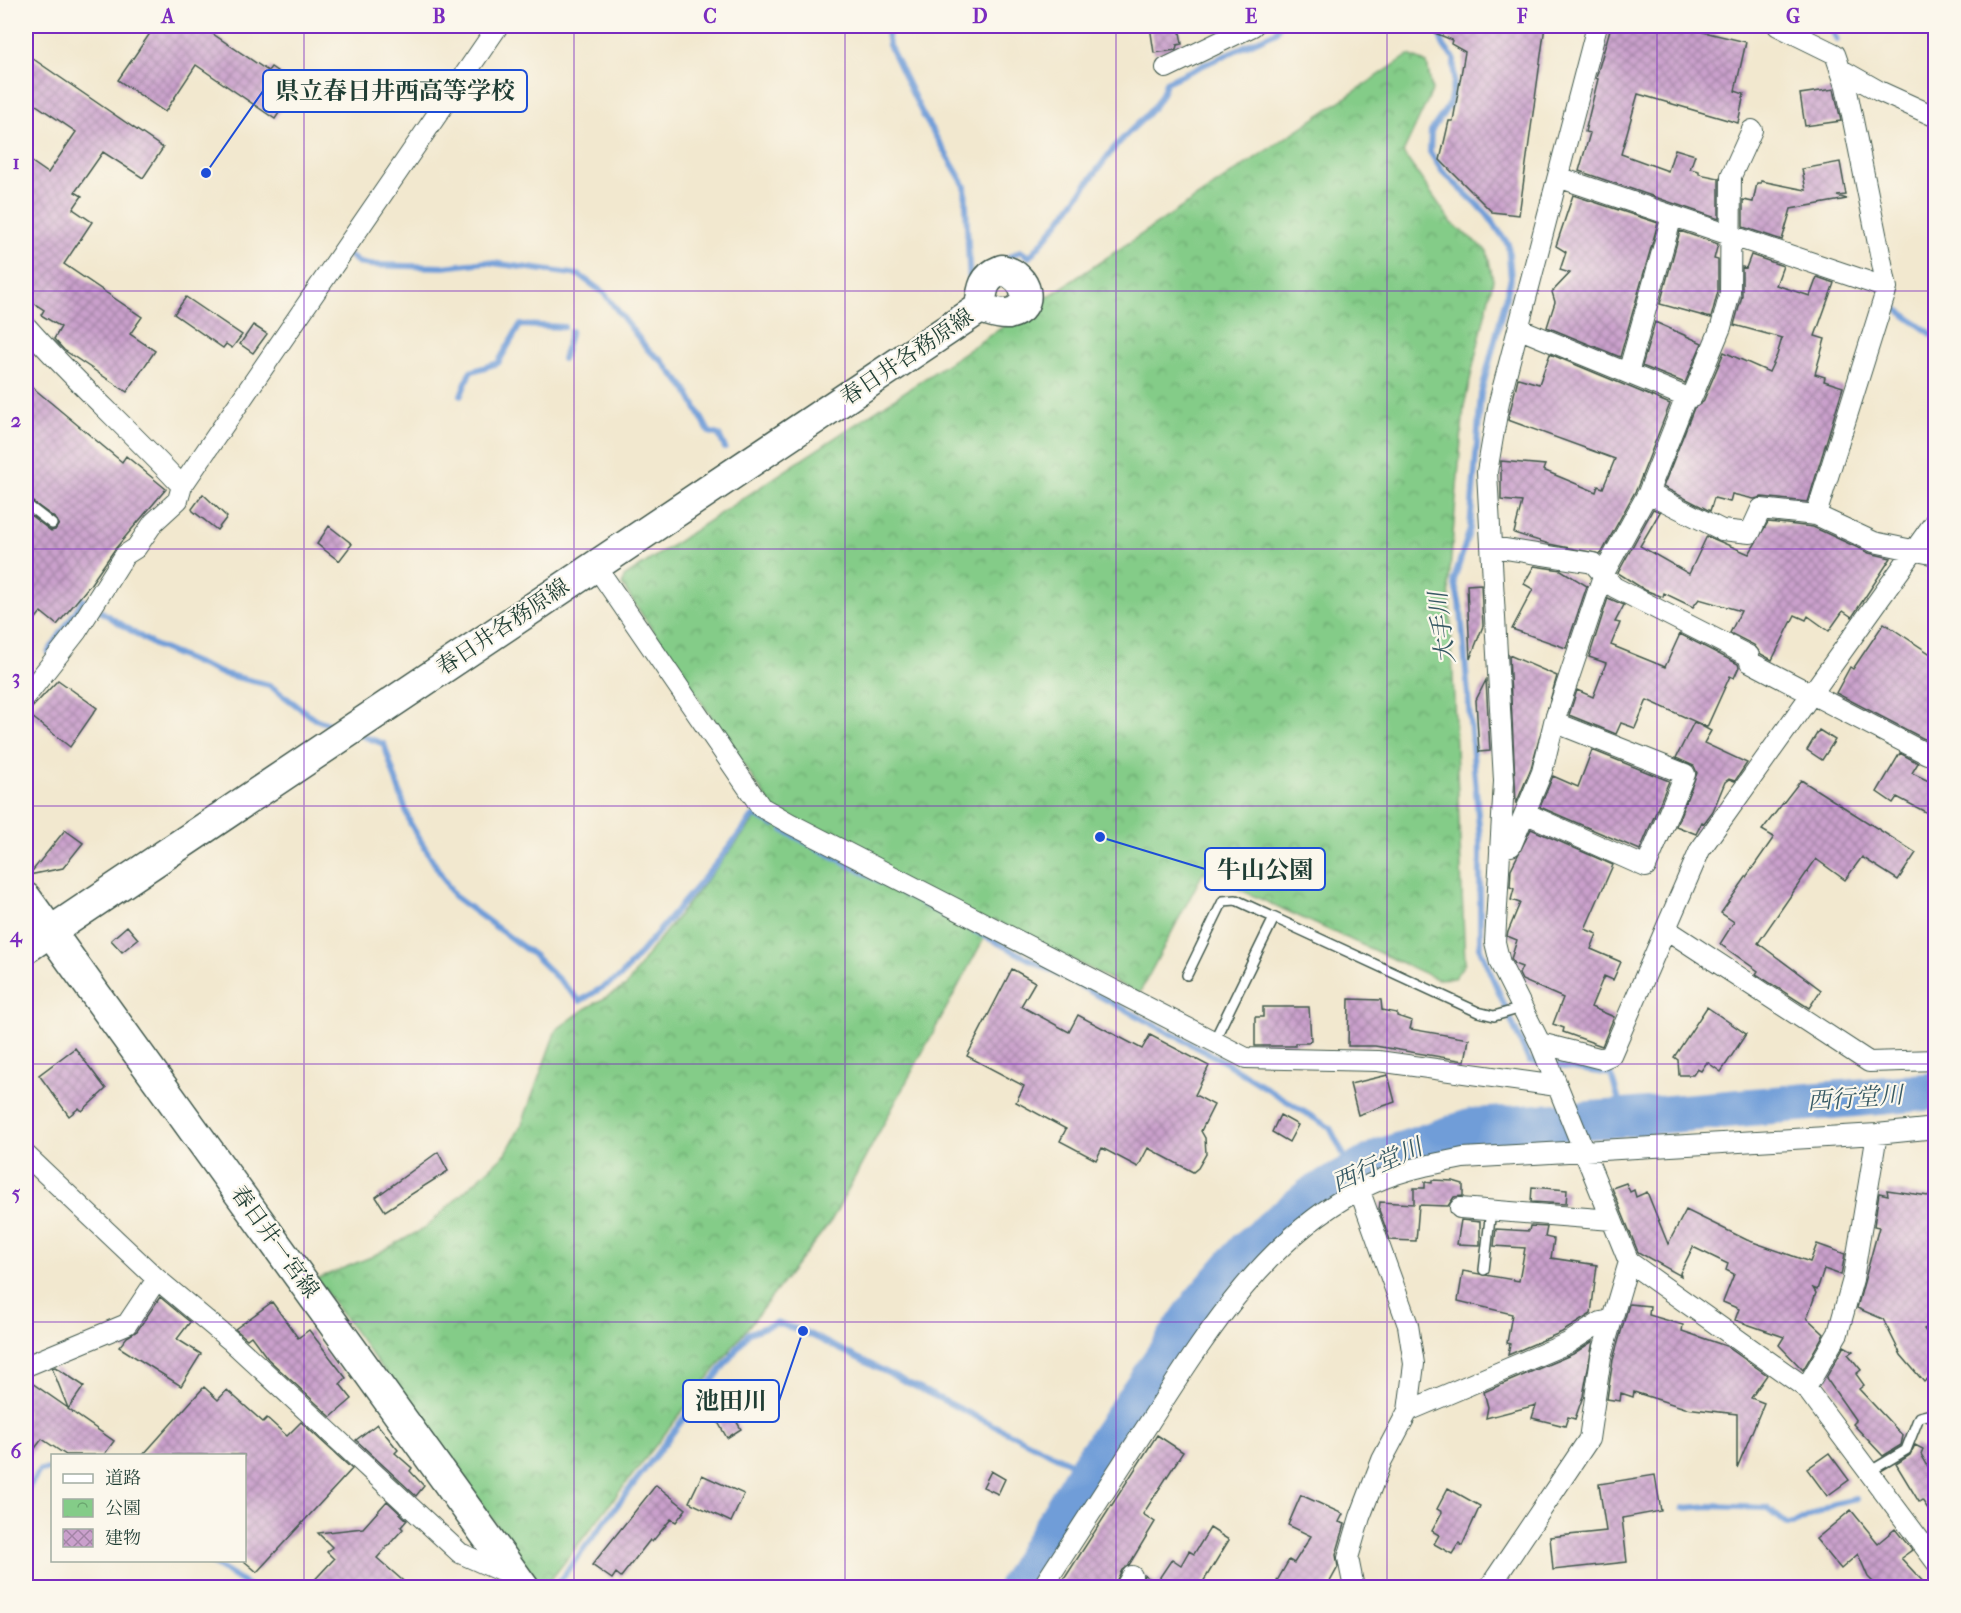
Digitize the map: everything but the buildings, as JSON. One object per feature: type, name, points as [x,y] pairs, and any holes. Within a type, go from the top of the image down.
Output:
[{"type":"main road","name":"春日井各務原線","points":[[26,948],[980,308]]},
{"type":"main road","name":"春日井一宮線","points":[[26,898],[521,1583]]},
{"type":"street","points":[[26,696],[77,631],[125,555],[136,548],[154,522],[178,500],[182,486],[498,26]]},
{"type":"street","points":[[1166,68],[1209,35],[1253,26]]},
{"type":"street","points":[[1597,26],[1520,329],[1499,402],[1487,472],[1493,547],[1504,781],[1495,942],[1500,963],[1540,1043],[1629,1262],[1806,1388],[1935,1562]]},
{"type":"street","points":[[1778,26],[1835,54],[1846,86],[1887,288],[1816,515]]},
{"type":"street","points":[[1840,69],[1879,91],[1935,117]]},
{"type":"street","points":[[1520,329],[1692,398],[1721,327],[1730,293],[1731,176],[1752,130]]},
{"type":"street","points":[[1558,177],[1887,288]]},
{"type":"street","points":[[1628,373],[1672,216]]},
{"type":"street","points":[[26,326],[61,366],[137,437],[182,486]]},
{"type":"street","points":[[1500,848],[1511,846],[1542,772],[1554,722],[1604,573],[1648,493],[1686,397]]},
{"type":"street","points":[[1648,493],[1722,530],[1750,533],[1761,509],[1816,515],[1874,542],[1935,555]]},
{"type":"street","points":[[1540,1043],[1602,1059],[1611,1055],[1700,850],[1935,520]]},
{"type":"street","points":[[1493,547],[1593,563],[1614,586],[1749,656],[1750,662],[1812,695],[1935,756]]},
{"type":"street","points":[[595,565],[761,807],[1246,1058],[1378,1061],[1557,1086]]},
{"type":"street","points":[[1525,813],[1646,867],[1685,774],[1554,722]]},
{"type":"street","points":[[1666,929],[1869,1062],[1935,1060]]},
{"type":"street","points":[[1042,1587],[1199,1346],[1236,1296],[1283,1244],[1322,1212],[1359,1189],[1407,1170],[1463,1158],[1877,1134],[1935,1128]]},
{"type":"street","points":[[1806,1388],[1838,1333],[1853,1279],[1877,1134]]},
{"type":"street","points":[[26,1155],[157,1279],[230,1340],[460,1553],[521,1583]]},
{"type":"street","points":[[1352,1586],[1348,1558],[1360,1517],[1382,1460],[1408,1411],[1414,1364],[1408,1324],[1359,1189]]},
{"type":"street","points":[[1460,1208],[1612,1220]]},
{"type":"street","points":[[1489,1587],[1589,1439],[1601,1357],[1629,1262]]},
{"type":"street","points":[[26,1366],[127,1324],[157,1279]]},
{"type":"street","points":[[1408,1411],[1568,1343],[1600,1322],[1611,1320]]},
{"type":"lane","points":[[26,504],[52,525]]},
{"type":"lane","points":[[1187,975],[1223,901],[1236,900],[1478,1012],[1494,1017],[1522,1008]]},
{"type":"lane","points":[[1214,1041],[1274,918]]},
{"type":"lane","points":[[1484,1270],[1491,1210]]},
{"type":"lane","points":[[1869,1472],[1906,1450],[1919,1417],[1935,1413]]},
{"type":"green space","points":[[1409,55],[1427,63],[1432,91],[1403,153],[1452,223],[1487,251],[1493,280],[1464,406],[1449,581],[1465,963],[1454,978],[1437,979],[1203,873],[1139,994],[994,920],[831,1221],[549,1582],[540,1584],[316,1279],[371,1257],[425,1228],[506,1153],[522,1124],[556,1030],[585,1009],[626,986],[651,950],[769,802],[622,585],[624,577]]},
{"type":"waterway","points":[[886,26],[889,45],[923,115],[965,186],[970,285]]},
{"type":"waterway","points":[[1003,261],[1020,251],[1029,257],[1115,147],[1152,109],[1163,92],[1166,82],[1276,32],[1279,26]]},
{"type":"waterway","name":"大手川","points":[[1442,26],[1443,43],[1454,58],[1454,83],[1449,105],[1431,131],[1430,152],[1442,171],[1486,213],[1508,244],[1511,278],[1481,394],[1470,529],[1454,580],[1461,611],[1480,839],[1480,949],[1529,1061],[1543,1063]]},
{"type":"waterway","points":[[1830,26],[1837,40]]},
{"type":"waterway","points":[[350,256],[359,263],[369,265],[443,267],[486,262],[579,275],[604,293],[648,350],[661,360],[686,389],[709,432],[719,435],[725,448]]},
{"type":"waterway","points":[[1895,308],[1936,337]]},
{"type":"waterway","points":[[461,395],[470,372],[498,363],[520,325],[564,327]]},
{"type":"waterway","points":[[563,359],[571,331]]},
{"type":"waterway","points":[[48,653],[83,600],[154,645],[220,673],[269,685],[315,719],[337,727]]},
{"type":"waterway","points":[[360,735],[384,744],[410,823],[454,896],[535,956],[580,1001],[620,977],[716,864],[754,815],[774,825]]},
{"type":"waterway","points":[[783,830],[1223,1061],[1330,1128],[1353,1173]]},
{"type":"waterway","name":"大手川","points":[[1553,1065],[1611,1074],[1624,1118]]},
{"type":"waterway","name":"西行堂川","points":[[1016,1588],[1086,1471],[1199,1305],[1248,1248],[1311,1196],[1382,1157],[1473,1127],[1624,1118],[1936,1091]]},
{"type":"waterway","points":[[554,1588],[749,1333],[776,1323],[803,1331],[1086,1471]]},
{"type":"waterway","points":[[26,1492],[40,1470],[51,1469]]},
{"type":"waterway","points":[[1683,1508],[1709,1506],[1767,1508],[1787,1524],[1794,1524],[1834,1504],[1856,1499]]},
{"type":"waterway","points":[[210,1562],[252,1588]]},
{"type":"place","name":"県立春日井西高等学校","points":[[206,173]]},
{"type":"place","name":"牛山公園","points":[[1100,837]]},
{"type":"place","name":"池田川","points":[[803,1331]]}]
